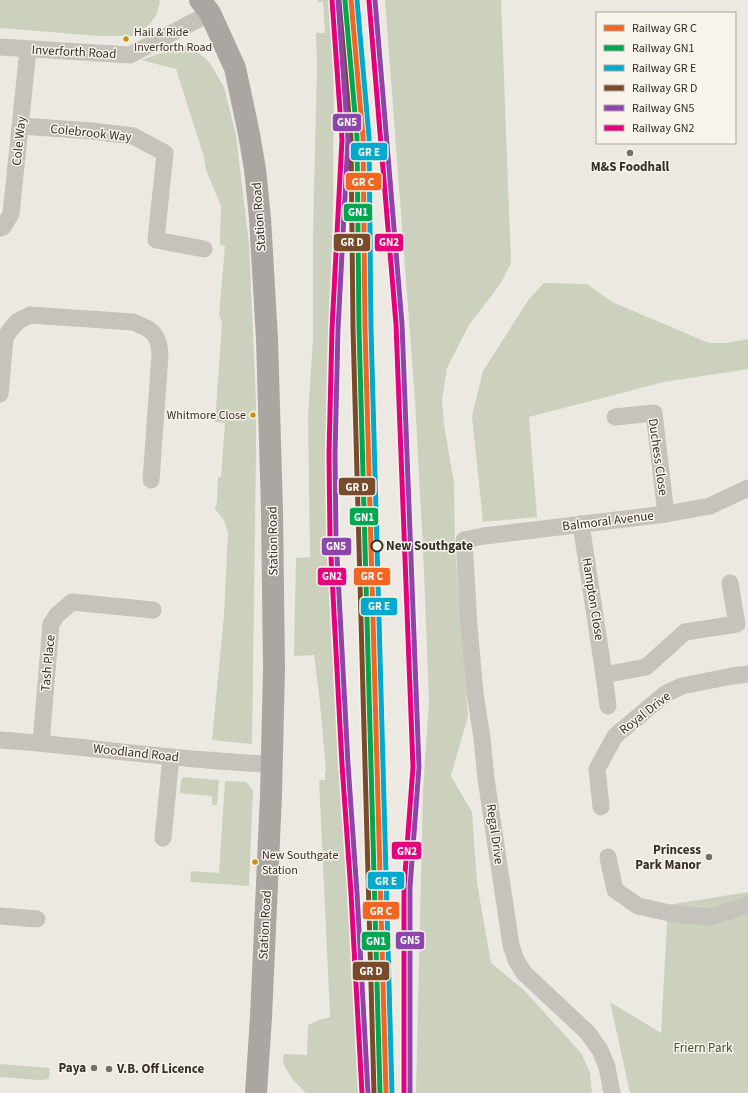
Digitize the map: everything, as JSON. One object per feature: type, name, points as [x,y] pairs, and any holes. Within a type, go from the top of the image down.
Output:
[{"type":"main road","name":"Station Road","points":[[205,7],[235,68],[249,134],[255,169],[260,218],[267,339],[272,510],[274,668],[272,764],[262,1009],[256,1093]]},
{"type":"street","name":"Inverforth Road","points":[[0,47],[28,50],[130,55],[205,7]]},
{"type":"street","name":"Cole Way","points":[[0,228],[3,228],[11,214],[28,50]]},
{"type":"street","name":"Colebrook Way","points":[[21,126],[92,131],[134,136],[165,153],[156,240],[204,249]]},
{"type":"street","points":[[0,394],[5,338],[18,321],[30,315],[134,322],[147,327],[155,336],[160,348],[151,480]]},
{"type":"street","name":"Duchess Close","points":[[615,418],[654,413],[666,514]]},
{"type":"street","name":"Balmoral Avenue","points":[[464,540],[484,536],[666,514],[710,506],[748,488]]},
{"type":"street","name":"Hampton Close","points":[[581,524],[608,706]]},
{"type":"street","name":"Regal Drive","points":[[464,540],[475,693],[511,945],[516,960],[524,973],[588,1034],[600,1050],[607,1067],[612,1093]]},
{"type":"street","points":[[604,675],[646,667],[685,632],[737,624],[730,583]]},
{"type":"street","name":"Tash Place","points":[[41,743],[51,624],[57,615],[72,602],[153,610]]},
{"type":"street","name":"Royal Drive","points":[[601,807],[597,769],[615,736],[665,694],[682,686],[748,674]]},
{"type":"street","name":"Woodland Road","points":[[0,740],[41,743],[171,758],[272,764]]},
{"type":"street","points":[[163,838],[171,758]]},
{"type":"street","points":[[608,857],[616,890],[638,906],[674,914],[711,917],[748,905]]},
{"type":"street","points":[[0,916],[37,918]]},
{"type":"green space","points":[[0,0],[159,0],[160,2],[157,14],[149,25],[132,36],[100,36],[0,28]]},
{"type":"green space","points":[[318,0],[331,0],[334,42],[333,209],[325,465],[339,772],[350,880],[354,991],[360,1093],[306,1093],[292,1079],[283,1063],[284,1054],[307,1055],[308,1025],[330,1017],[319,780],[325,780],[326,771],[320,703],[314,655],[294,656],[296,558],[310,557],[308,416],[313,339],[313,233],[317,66],[316,33],[325,33],[323,2],[318,2]]},
{"type":"green space","points":[[385,0],[501,0],[511,263],[501,283],[469,325],[447,368],[442,400],[444,425],[454,483],[455,547],[468,716],[451,776],[472,812],[477,883],[491,963],[524,990],[581,1053],[590,1072],[592,1093],[416,1093],[423,791],[429,701],[415,400]]},
{"type":"green space","points":[[183,46],[192,47],[210,63],[224,87],[236,135],[249,244],[256,400],[252,744],[212,740],[224,615],[228,533],[224,520],[215,509],[217,501],[218,477],[221,477],[225,423],[215,422],[222,324],[219,314],[225,246],[220,245],[221,206],[206,170],[204,157],[176,69],[141,60]]},
{"type":"green space","points":[[544,283],[587,284],[612,302],[709,343],[726,343],[748,339],[748,369],[664,382],[529,417],[537,517],[483,522],[472,416],[483,371],[529,299]]},
{"type":"green space","points":[[183,777],[219,780],[217,805],[212,805],[212,796],[180,793],[181,780]]},
{"type":"green space","points":[[225,781],[246,782],[253,790],[249,886],[190,882],[191,871],[219,873]]},
{"type":"green space","name":"Friern Park","points":[[748,892],[748,1093],[630,1093],[610,1002],[661,1033],[668,905]]},
{"type":"green space","points":[[0,1064],[50,1068],[49,1079],[38,1080],[0,1077]]},
{"type":"transit line","points":[[351,0],[363,137],[365,328],[386,1093]]},
{"type":"transit line","points":[[357,0],[369,137],[371,328],[392,1093]]},
{"type":"transit line","points":[[339,1],[351,138],[353,328],[374,1093]]},
{"type":"rail line","name":"GN2","points":[[332,0],[342,139],[332,329],[329,454],[330,538],[362,1093]]},
{"type":"rail line","name":"GN5","points":[[338,0],[348,139],[338,329],[335,454],[336,538],[368,1093]]},
{"type":"rail line","name":"GN5","points":[[375,0],[402,324],[419,767],[410,887],[410,1093]]},
{"type":"rail line","name":"GN1","points":[[345,1],[357,137],[359,328],[380,1093]]},
{"type":"rail line","name":"GN2","points":[[369,1],[396,324],[413,767],[404,887],[404,1093]]},
{"type":"place","name":"Hail & Ride Inverforth Road","points":[[126,39]]},
{"type":"place","name":"M&S Foodhall","points":[[630,153]]},
{"type":"place","name":"Whitmore Close","points":[[253,415]]},
{"type":"place","name":"New Southgate","points":[[377,546]]},
{"type":"place","name":"Princess Park Manor","points":[[709,857]]},
{"type":"place","name":"New Southgate Station","points":[[255,862]]},
{"type":"place","name":"Paya","points":[[94,1068]]},
{"type":"place","name":"V.B. Off Licence","points":[[109,1069]]}]
